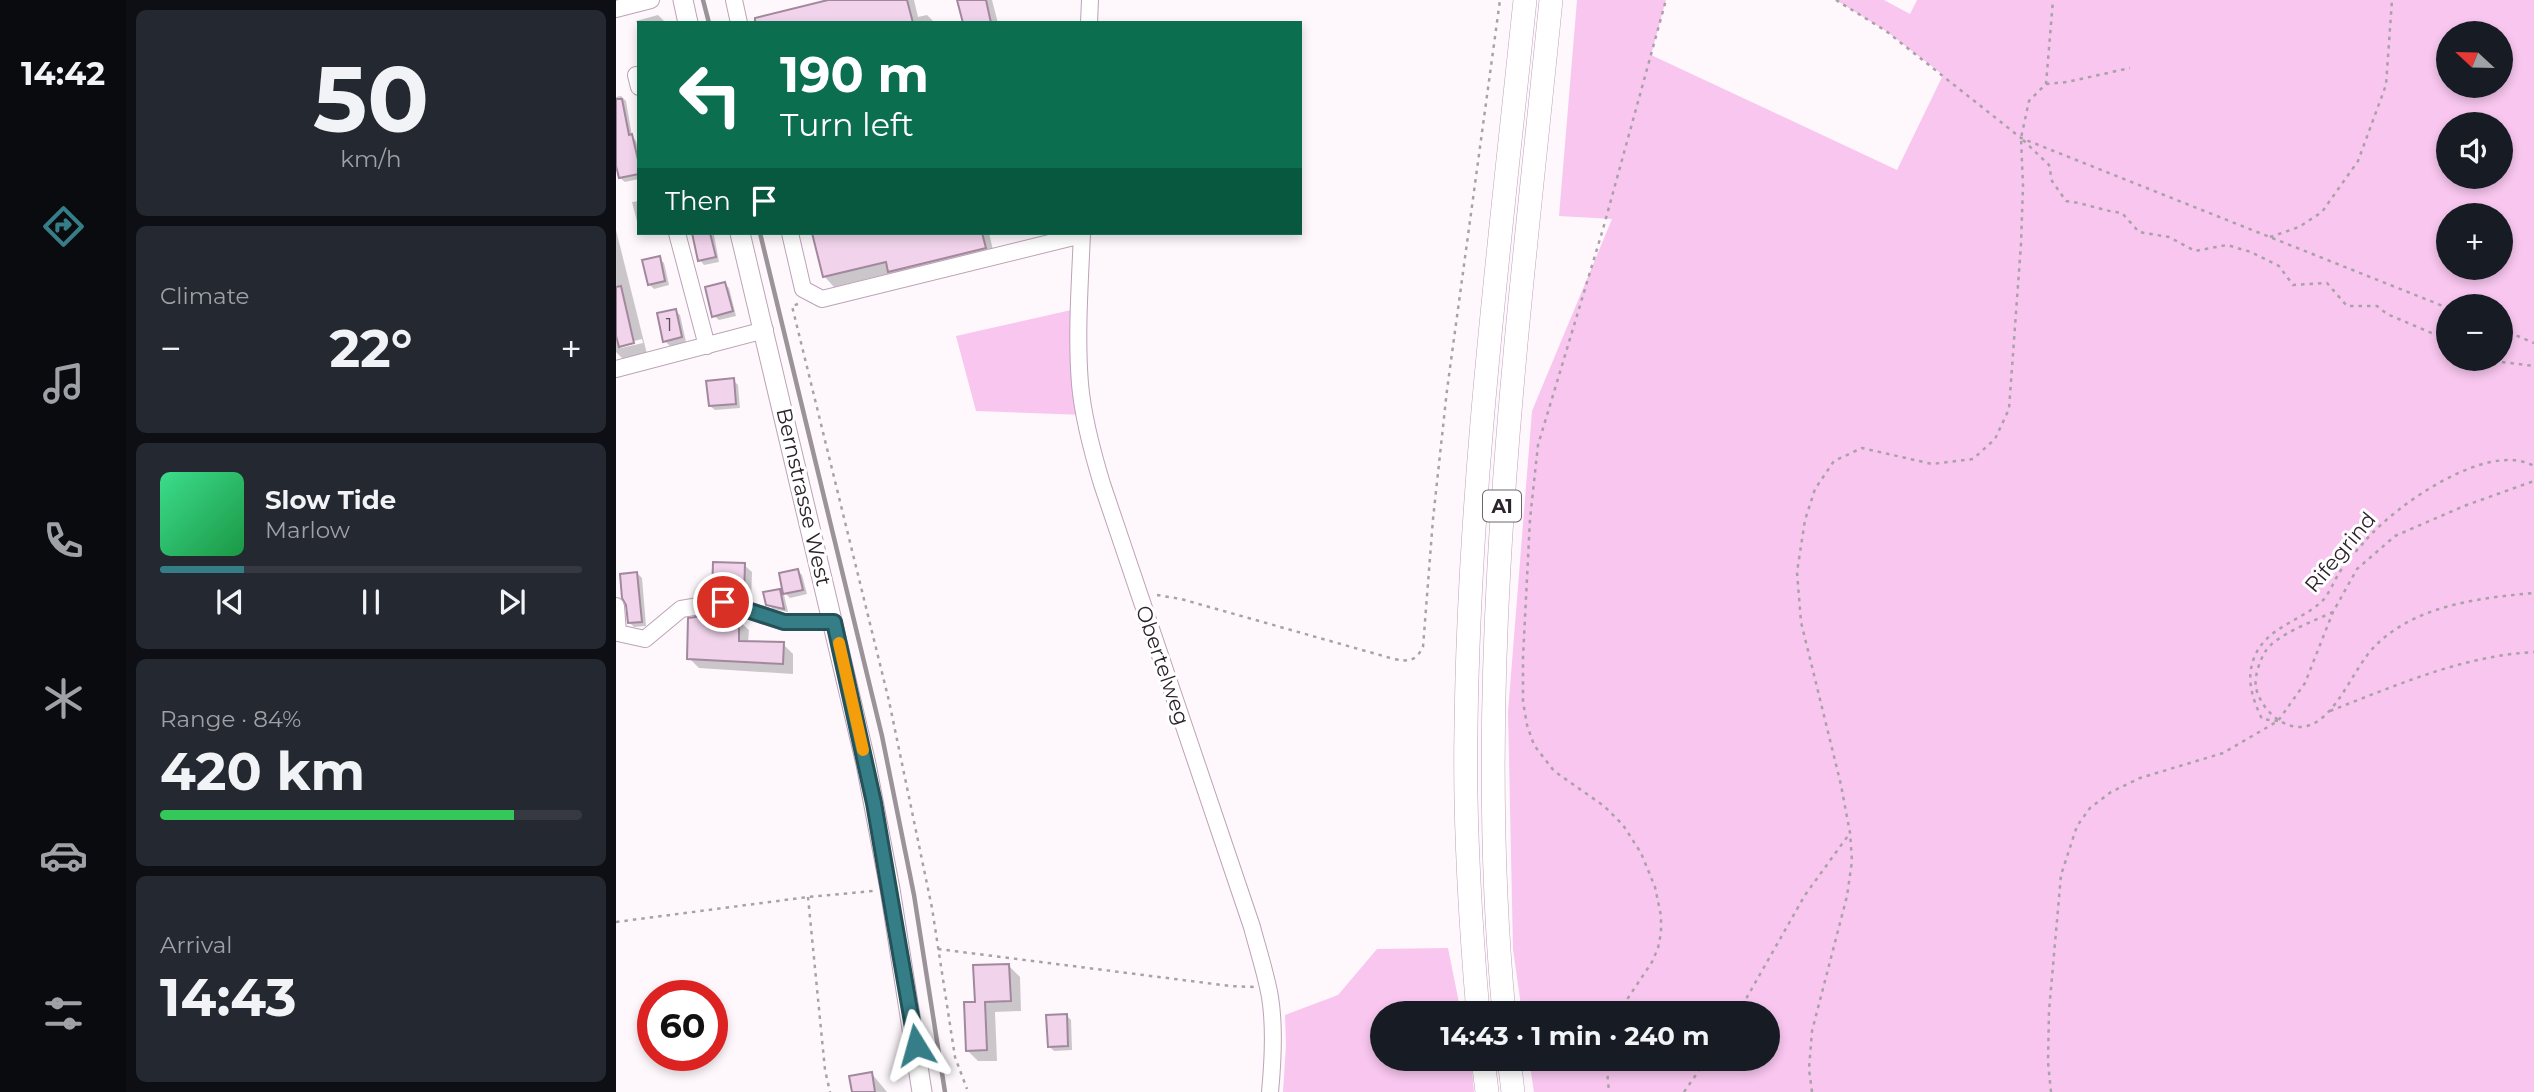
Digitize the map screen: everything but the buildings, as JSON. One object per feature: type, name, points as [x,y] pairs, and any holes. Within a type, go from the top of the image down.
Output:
[{"type":"highway","name":"A1","points":[[1477,1001],[1469,906],[1466,812],[1469,608],[1487,376],[1525,0]]},
{"type":"highway","name":"A1","points":[[1503,1001],[1492,812],[1495,623],[1506,447],[1551,0]]},
{"type":"highway","points":[[1484,1071],[1487,1092]]},
{"type":"highway","points":[[1510,1071],[1513,1092]]},
{"type":"main road","points":[[683,0],[688,21]]},
{"type":"main road","name":"Bernstrasse West","points":[[741,235],[872,790],[922,1092]]},
{"type":"street","points":[[616,9],[651,0]]},
{"type":"street","points":[[734,0],[739,21]]},
{"type":"street","points":[[1089,21],[1090,0]]},
{"type":"street","points":[[678,235],[707,346]]},
{"type":"street","points":[[790,235],[803,289],[822,299],[1078,235]]},
{"type":"street","name":"Obertelweg","points":[[1082,235],[1078,351],[1084,415],[1101,484],[1252,927],[1268,985],[1273,1052],[1270,1092]]},
{"type":"street","points":[[616,369],[765,331]]},
{"type":"street","points":[[616,607],[618,633],[645,639],[681,609],[723,602],[784,622],[834,622]]},
{"type":"path","points":[[1140,598],[1160,595],[1181,599],[1394,659],[1410,661],[1418,657],[1423,647],[1434,506],[1453,339],[1500,0]]},
{"type":"path","points":[[1626,1001],[1658,948],[1661,916],[1655,887],[1641,853],[1623,825],[1604,806],[1554,771],[1534,745],[1523,702],[1523,657],[1531,496],[1538,444],[1603,229],[1665,0]]},
{"type":"path","points":[[1836,0],[1886,31],[2021,138],[2049,165],[2052,181],[2066,201],[2122,213],[2139,232],[2169,237],[2195,251],[2227,245],[2251,252],[2279,266],[2293,285],[2327,283],[2347,306],[2377,306],[2387,314],[2436,335]]},
{"type":"path","points":[[2046,84],[2053,0]]},
{"type":"path","points":[[2270,237],[2299,227],[2322,212],[2358,161],[2386,85],[2392,0]]},
{"type":"path","points":[[1812,1092],[1809,1069],[1812,1031],[1847,896],[1852,861],[1850,833],[1801,622],[1797,572],[1805,520],[1815,489],[1834,461],[1862,448],[1932,464],[1973,459],[1995,439],[2009,409],[2022,221],[2021,138],[2029,101],[2046,84],[2130,68]]},
{"type":"path","points":[[2021,138],[2436,303]]},
{"type":"path","points":[[822,299],[792,306],[889,701],[922,855],[955,1057],[967,1089]]},
{"type":"path","points":[[2513,334],[2534,343]]},
{"type":"path","points":[[2513,363],[2534,366]]},
{"type":"path","name":"Rifegrind","points":[[2278,721],[2262,719],[2248,680],[2255,656],[2265,639],[2322,603],[2341,571],[2368,537],[2399,508],[2428,489],[2468,470],[2503,460],[2527,462],[2534,466]]},
{"type":"path","points":[[2051,1092],[2049,1011],[2061,875],[2077,826],[2090,808],[2111,792],[2140,778],[2223,753],[2278,721],[2305,683],[2333,612],[2357,569],[2395,536],[2464,506],[2534,481]]},
{"type":"path","points":[[2330,711],[2359,666],[2374,647],[2392,631],[2421,616],[2463,602],[2534,593]]},
{"type":"path","points":[[2333,612],[2275,641],[2265,651],[2256,686],[2262,703],[2278,721],[2292,727],[2307,726],[2330,711],[2435,670],[2485,657],[2534,652]]},
{"type":"path","points":[[1745,1001],[1805,895],[1850,833]]},
{"type":"path","points":[[616,922],[890,889]]},
{"type":"path","points":[[808,897],[825,1070],[830,1092]]},
{"type":"path","points":[[938,949],[1230,986],[1268,985]]},
{"type":"path","points":[[1607,1071],[1609,1092]]},
{"type":"path","points":[[1685,1092],[1699,1071]]},
{"type":"shaded area","points":[[1577,0],[1666,0],[1651,55],[1897,170],[1943,75],[1886,31],[1836,0],[1884,0],[1910,14],[1917,0],[2534,0],[2534,1092],[1534,1092],[1531,1071],[1780,1071],[1780,1001],[1520,1001],[1513,949],[1508,712],[1532,411],[1612,219],[1559,216]]},
{"type":"shaded area","points":[[1080,308],[1084,415],[976,411],[956,336]]},
{"type":"shaded area","points":[[1448,948],[1459,1001],[1370,1001],[1370,1071],[1472,1071],[1474,1092],[1283,1092],[1285,1015],[1338,995],[1377,949]]},
{"type":"railway","points":[[703,0],[708,21]]},
{"type":"railway","points":[[760,235],[882,736],[914,895],[945,1092]]},
{"type":"slow traffic","points":[[839,643],[863,750]]},
{"type":"route","points":[[723,602],[784,622],[834,622],[874,803],[916,1045]]}]
